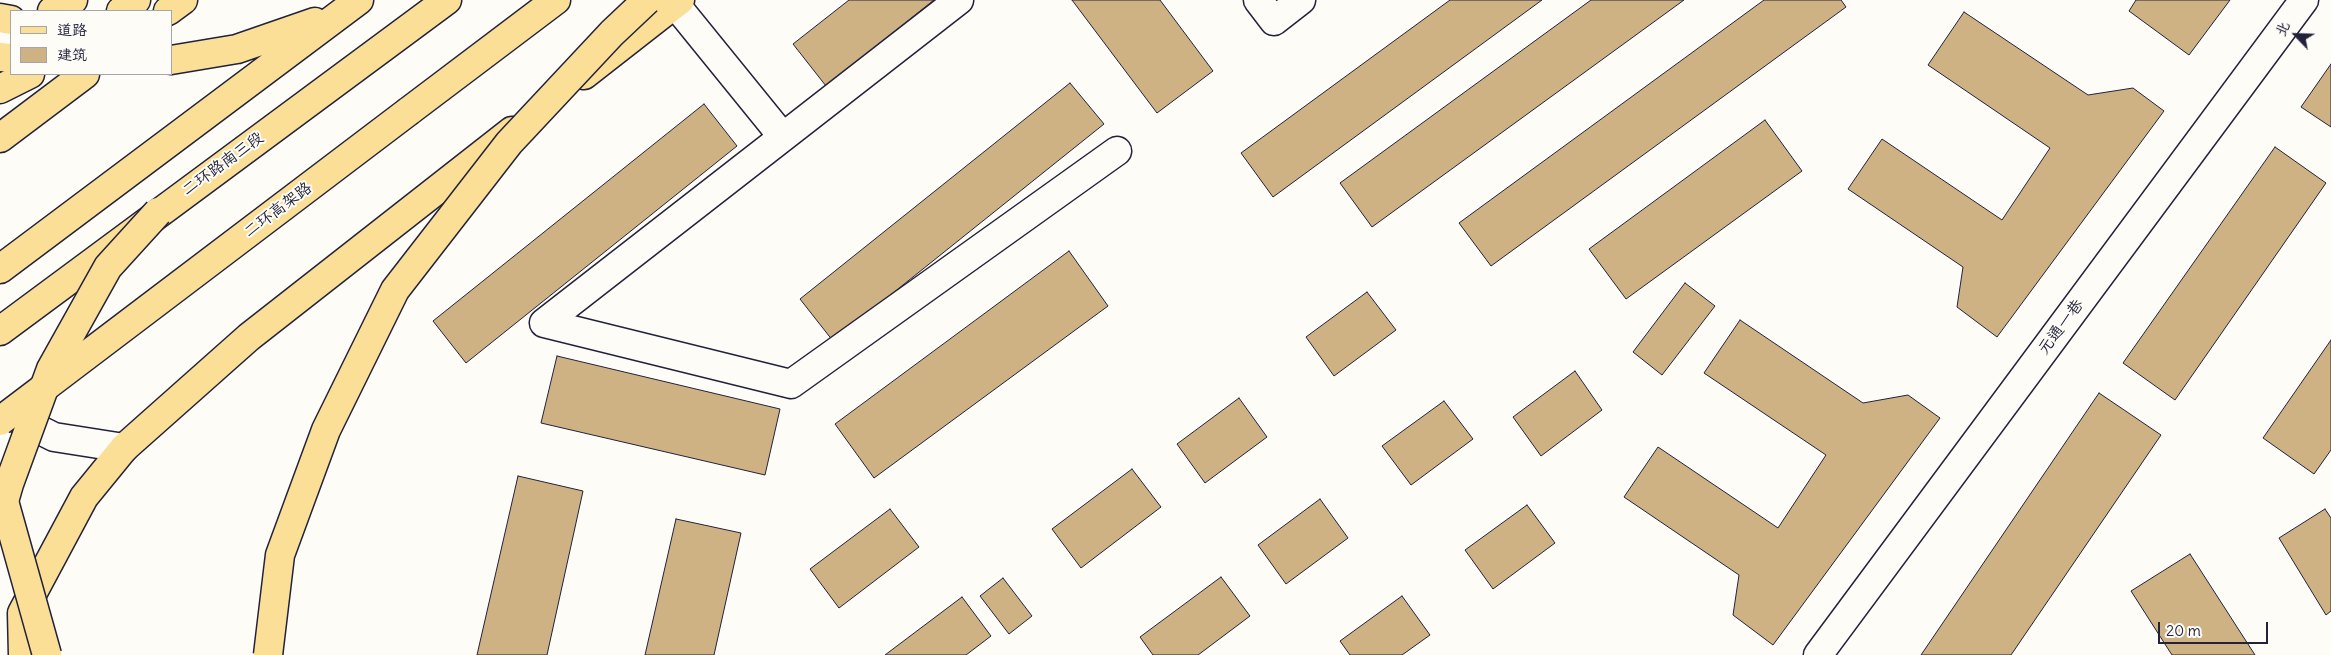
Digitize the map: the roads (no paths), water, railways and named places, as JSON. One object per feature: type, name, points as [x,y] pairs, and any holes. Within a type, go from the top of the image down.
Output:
[{"type":"main road","points":[[56,10],[74,0]]},
{"type":"main road","points":[[122,10],[136,0]]},
{"type":"main road","points":[[169,10],[182,0]]},
{"type":"main road","name":"二环路南三段","points":[[0,330],[447,0]]},
{"type":"main road","name":"二环高架路","points":[[0,421],[556,0]]},
{"type":"main road","points":[[268,655],[280,555],[326,430],[395,290],[509,143],[612,33],[647,0]]},
{"type":"main road","points":[[23,655],[22,613],[84,497],[124,448],[249,337],[677,2]]},
{"type":"main road","points":[[172,60],[236,49],[349,7]]},
{"type":"main road","points":[[0,269],[349,7]]},
{"type":"main road","points":[[0,89],[28,75]]},
{"type":"main road","points":[[0,138],[84,75]]},
{"type":"main road","points":[[0,516],[9,484],[51,369],[108,267],[158,212]]},
{"type":"main road","points":[[0,487],[48,655]]},
{"type":"street","points":[[959,0],[544,323],[791,384],[1117,151]]},
{"type":"street","points":[[1258,0],[1274,21],[1301,0]]},
{"type":"street","name":"元通一巷","points":[[1818,655],[2304,0]]},
{"type":"street","points":[[677,2],[783,137]]},
{"type":"street","points":[[0,42],[10,29]]},
{"type":"street","points":[[0,410],[54,437],[124,448]]}]
